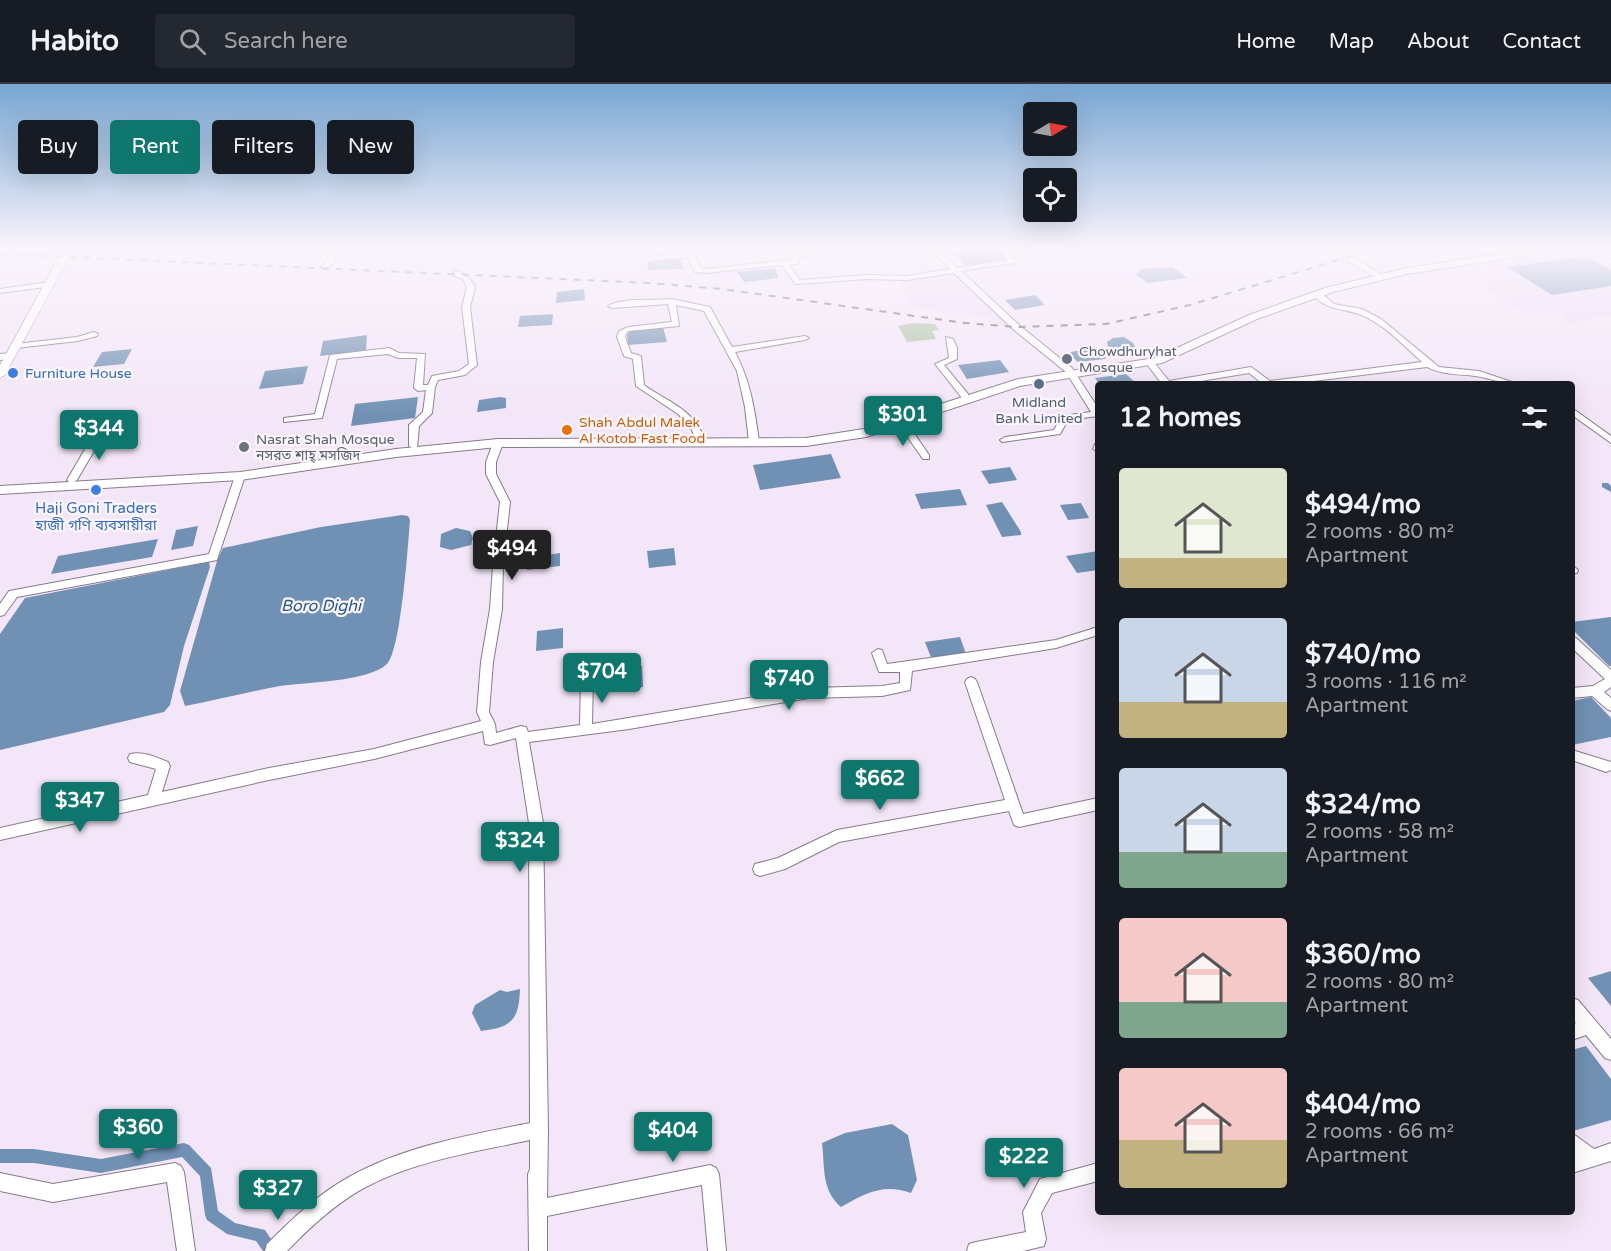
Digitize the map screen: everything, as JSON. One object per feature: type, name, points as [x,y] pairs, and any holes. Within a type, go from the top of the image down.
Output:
[{"type":"highway","points":[[0,484],[243,471],[414,446],[520,438],[698,435],[806,442],[902,422],[1009,386],[1070,372],[1159,357],[1184,347],[1199,336],[1225,324],[1276,304]]},
{"type":"highway","points":[[839,436],[1017,379],[1150,363],[1173,356],[1208,336],[1288,304]]},
{"type":"highway","points":[[0,490],[240,476],[427,449],[498,443],[754,439]]},
{"type":"main road","points":[[0,375],[9,353],[38,304]]},
{"type":"street","points":[[414,446],[414,425],[427,413],[431,387],[435,378],[462,373],[473,365],[474,349],[470,341],[464,304]]},
{"type":"street","points":[[612,306],[630,304]]},
{"type":"street","points":[[672,304],[676,324],[628,329],[623,331],[621,337],[628,356],[637,356],[640,386],[649,393],[668,401],[695,425],[698,435]]},
{"type":"street","points":[[694,304],[707,309],[741,371],[750,407],[754,439]]},
{"type":"street","points":[[991,304],[1070,372],[1095,410]]},
{"type":"street","points":[[1327,304],[1355,309],[1371,316],[1437,369],[1479,374],[1504,381]]},
{"type":"street","points":[[9,353],[94,334]]},
{"type":"street","points":[[729,350],[805,338]]},
{"type":"street","points":[[949,339],[953,348],[953,359],[939,364],[965,396]]},
{"type":"street","points":[[287,420],[319,416],[333,357],[389,351],[398,355],[422,356],[418,388],[431,387]]},
{"type":"street","points":[[1150,363],[1165,381]]},
{"type":"street","points":[[1292,381],[1429,364]]},
{"type":"street","points":[[1185,381],[1251,370],[1264,381]]},
{"type":"street","points":[[1575,413],[1611,440]]},
{"type":"street","points":[[1005,440],[1057,432],[1065,418],[1095,415]]},
{"type":"street","points":[[902,422],[926,457]]},
{"type":"street","points":[[72,480],[103,427]]},
{"type":"street","points":[[498,443],[489,465],[490,479],[505,502],[498,566],[497,601],[487,662],[483,712],[489,724],[490,740],[521,731],[536,823],[538,1251]]},
{"type":"street","points":[[0,612],[13,594],[213,557],[240,476]]},
{"type":"street","points":[[878,653],[883,669],[906,667],[1056,644],[1095,632]]},
{"type":"street","points":[[1575,644],[1611,679],[1595,691],[1575,693]]},
{"type":"street","points":[[522,738],[586,730],[809,693],[882,691],[906,687],[906,667]]},
{"type":"street","points":[[586,730],[587,679],[592,671]]},
{"type":"street","points":[[971,682],[1019,821],[1095,805]]},
{"type":"street","points":[[1595,691],[1611,706]]},
{"type":"street","points":[[0,834],[269,774],[374,754],[489,724]]},
{"type":"street","points":[[1575,756],[1606,766]]},
{"type":"street","points":[[135,758],[150,760],[163,766],[153,801]]},
{"type":"street","points":[[759,869],[780,864],[837,836],[974,809],[1013,804]]},
{"type":"street","points":[[1575,1009],[1611,1052]]},
{"type":"street","points":[[1575,1031],[1590,1026]]},
{"type":"street","points":[[274,1251],[308,1217],[365,1177],[433,1151],[539,1130]]},
{"type":"street","points":[[1575,1144],[1592,1158]]},
{"type":"street","points":[[1575,1163],[1611,1152]]},
{"type":"street","points":[[0,1182],[53,1193],[175,1172],[186,1251]]},
{"type":"street","points":[[976,1251],[1036,1239],[1032,1212],[1046,1185],[1095,1173]]},
{"type":"street","points":[[537,1174],[538,1209]]},
{"type":"street","points":[[538,1209],[710,1174],[717,1251]]},
{"type":"shaded area","points":[[910,304],[988,304],[1012,326],[996,325],[988,316],[911,307]]},
{"type":"shaded area","points":[[1512,304],[1611,304],[1611,315],[1566,323],[1561,311],[1526,313]]},
{"type":"green space","points":[[913,323],[935,324],[939,330],[932,331],[936,339],[907,342],[898,326]]},
{"type":"water","points":[[1009,304],[1045,305],[1015,310]]},
{"type":"water","points":[[553,314],[552,325],[518,327],[520,316]]},
{"type":"water","points":[[663,327],[667,342],[628,345],[627,335],[631,330]]},
{"type":"water","points":[[367,335],[366,350],[320,356],[323,341]]},
{"type":"water","points":[[1124,337],[1133,343],[1137,351],[1121,356],[1108,346],[1107,342],[1113,338]]},
{"type":"water","points":[[1096,347],[1107,356],[1105,359],[1078,362],[1070,355],[1071,352]]},
{"type":"water","points":[[132,349],[124,364],[93,367],[102,352]]},
{"type":"water","points":[[1000,360],[1009,372],[967,379],[958,365]]},
{"type":"water","points":[[308,366],[303,384],[259,389],[265,371]]},
{"type":"water","points":[[1126,374],[1134,381],[1097,381],[1095,378]]},
{"type":"water","points":[[418,397],[415,418],[351,426],[355,404]]},
{"type":"water","points":[[506,398],[506,408],[477,412],[479,400]]},
{"type":"water","points":[[831,454],[841,478],[760,490],[753,465]]},
{"type":"water","points":[[1010,467],[1017,480],[989,484],[981,471]]},
{"type":"water","points":[[960,489],[967,505],[921,509],[915,494]]},
{"type":"water","points":[[1002,502],[1021,535],[1002,537],[986,505]]},
{"type":"water","points":[[1081,503],[1089,518],[1068,520],[1060,505]]},
{"type":"water","name":"Boro Dighi","points":[[408,516],[410,520],[406,572],[396,639],[387,664],[378,670],[352,678],[280,686],[185,706],[180,691],[217,561],[223,548],[321,527]]},
{"type":"water","points":[[198,526],[193,546],[171,550],[176,530]]},
{"type":"water","points":[[456,528],[470,531],[473,538],[471,545],[451,550],[440,547],[441,534]]},
{"type":"water","points":[[158,539],[152,557],[51,574],[58,556]]},
{"type":"water","points":[[674,548],[676,565],[649,568],[647,551]]},
{"type":"water","points":[[1095,551],[1095,570],[1077,573],[1066,556]]},
{"type":"water","points":[[560,553],[560,566],[527,570],[528,558]]},
{"type":"water","points":[[209,562],[210,567],[184,646],[170,705],[164,712],[0,750],[0,634],[25,598]]},
{"type":"water","points":[[1611,617],[1611,666],[1575,632],[1575,622]]},
{"type":"water","points":[[563,628],[563,648],[536,651],[537,631]]},
{"type":"water","points":[[960,637],[966,654],[932,660],[925,642]]},
{"type":"water","points":[[642,666],[643,687],[619,689],[618,669]]},
{"type":"water","points":[[1591,697],[1611,718],[1611,737],[1575,744],[1575,700]]},
{"type":"water","points":[[1611,971],[1611,1006],[1588,978]]},
{"type":"water","points":[[520,989],[518,1008],[512,1020],[492,1030],[481,1031],[472,1013],[475,1005],[500,990],[507,992]]},
{"type":"water","points":[[1586,1046],[1611,1079],[1611,1120],[1575,1130],[1575,1049]]},
{"type":"water","points":[[892,1124],[908,1135],[917,1180],[911,1193],[883,1189],[841,1207],[827,1186],[822,1143],[845,1133]]},
{"type":"waterway","points":[[1605,485],[1611,490]]},
{"type":"waterway","points":[[0,1156],[34,1156],[101,1166],[184,1150],[206,1173],[212,1215],[232,1229],[260,1235],[272,1251]]},
{"type":"railway","points":[[832,304],[965,323],[1016,327],[1106,324],[1192,304]]},
{"type":"place","name":"Chowdhuryhat Mosque","points":[[1067,359]]},
{"type":"place","name":"Furniture House","points":[[13,373]]},
{"type":"place","name":"Midland Bank Limited","points":[[1039,384]]},
{"type":"place","name":"Shah Abdul Malek Al Kotob Fast Food","points":[[567,430]]},
{"type":"place","name":"Nasrat Shah Mosque নসরত শাহ্‌ মসজিদ","points":[[244,447]]},
{"type":"place","name":"Haji Goni Traders হাজী গণি ব্যবসায়ীরা","points":[[96,490]]}]
